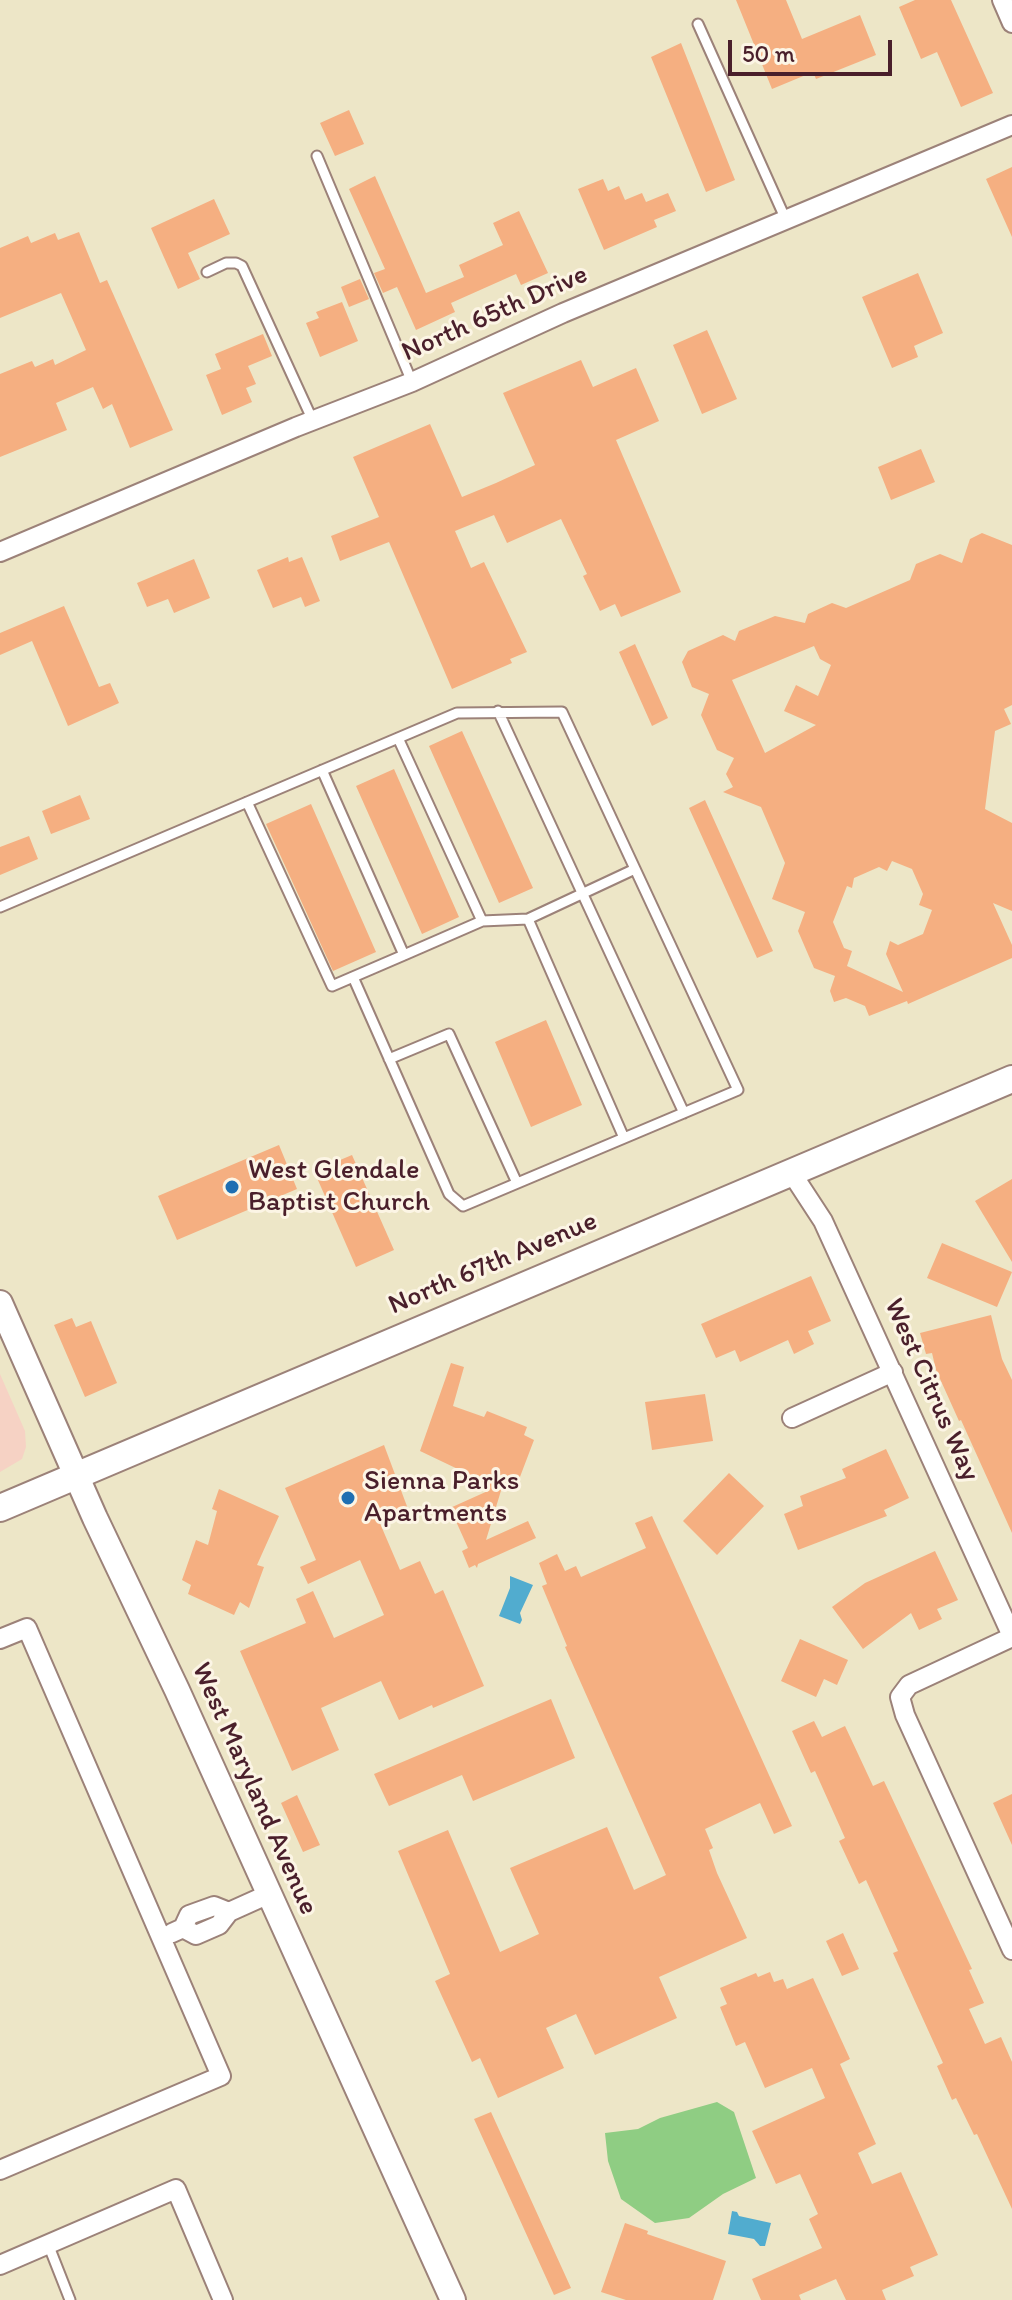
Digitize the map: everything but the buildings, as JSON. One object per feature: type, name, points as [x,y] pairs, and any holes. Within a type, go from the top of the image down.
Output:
[{"type":"main road","name":"North 67th Avenue","points":[[0,1508],[1012,1079]]},
{"type":"street","points":[[1002,0],[1012,23]]},
{"type":"street","name":"North 65th Drive","points":[[0,552],[412,382],[563,313],[1012,125]]},
{"type":"street","name":"West Citrus Way","points":[[791,1172],[823,1221],[1012,1637],[909,1685],[900,1697],[905,1715],[1012,1950]]},
{"type":"street","name":"West Maryland Avenue","points":[[0,1303],[453,2300]]},
{"type":"street","points":[[792,1418],[893,1372]]},
{"type":"street","points":[[0,1639],[27,1628],[221,2076],[0,2170]]},
{"type":"street","points":[[161,1938],[183,1928],[189,1915],[214,1906],[229,1912],[269,1894]]},
{"type":"street","points":[[0,2265],[176,2189],[223,2300]]},
{"type":"lane","points":[[698,24],[786,220]]},
{"type":"lane","points":[[317,156],[412,382]]},
{"type":"lane","points":[[207,272],[226,263],[242,266],[313,421]]},
{"type":"lane","points":[[498,711],[684,1113]]},
{"type":"lane","points":[[0,907],[457,713],[562,712],[738,1090],[463,1206],[449,1194],[353,977]]},
{"type":"lane","points":[[398,738],[482,921]]},
{"type":"lane","points":[[322,770],[404,955]]},
{"type":"lane","points":[[247,802],[332,986],[482,921],[528,919],[635,869]]},
{"type":"lane","points":[[528,919],[624,1138]]},
{"type":"lane","points":[[389,1059],[449,1034],[517,1183]]},
{"type":"lane","points":[[48,2244],[70,2300]]},
{"type":"shaded area","points":[[0,1374],[25,1431],[26,1447],[22,1459],[0,1472]]},
{"type":"green space","points":[[717,2102],[734,2112],[756,2178],[723,2194],[689,2218],[655,2223],[621,2199],[608,2161],[605,2133],[638,2129],[660,2118]]},
{"type":"water","points":[[510,1576],[533,1585],[520,1613],[520,1624],[499,1616],[510,1588]]},
{"type":"water","points":[[732,2211],[739,2216],[771,2223],[765,2246],[760,2246],[754,2239],[728,2234]]},
{"type":"place","name":"West Glendale Baptist Church","points":[[232,1187]]},
{"type":"place","name":"Sienna Parks Apartments","points":[[348,1498]]}]
